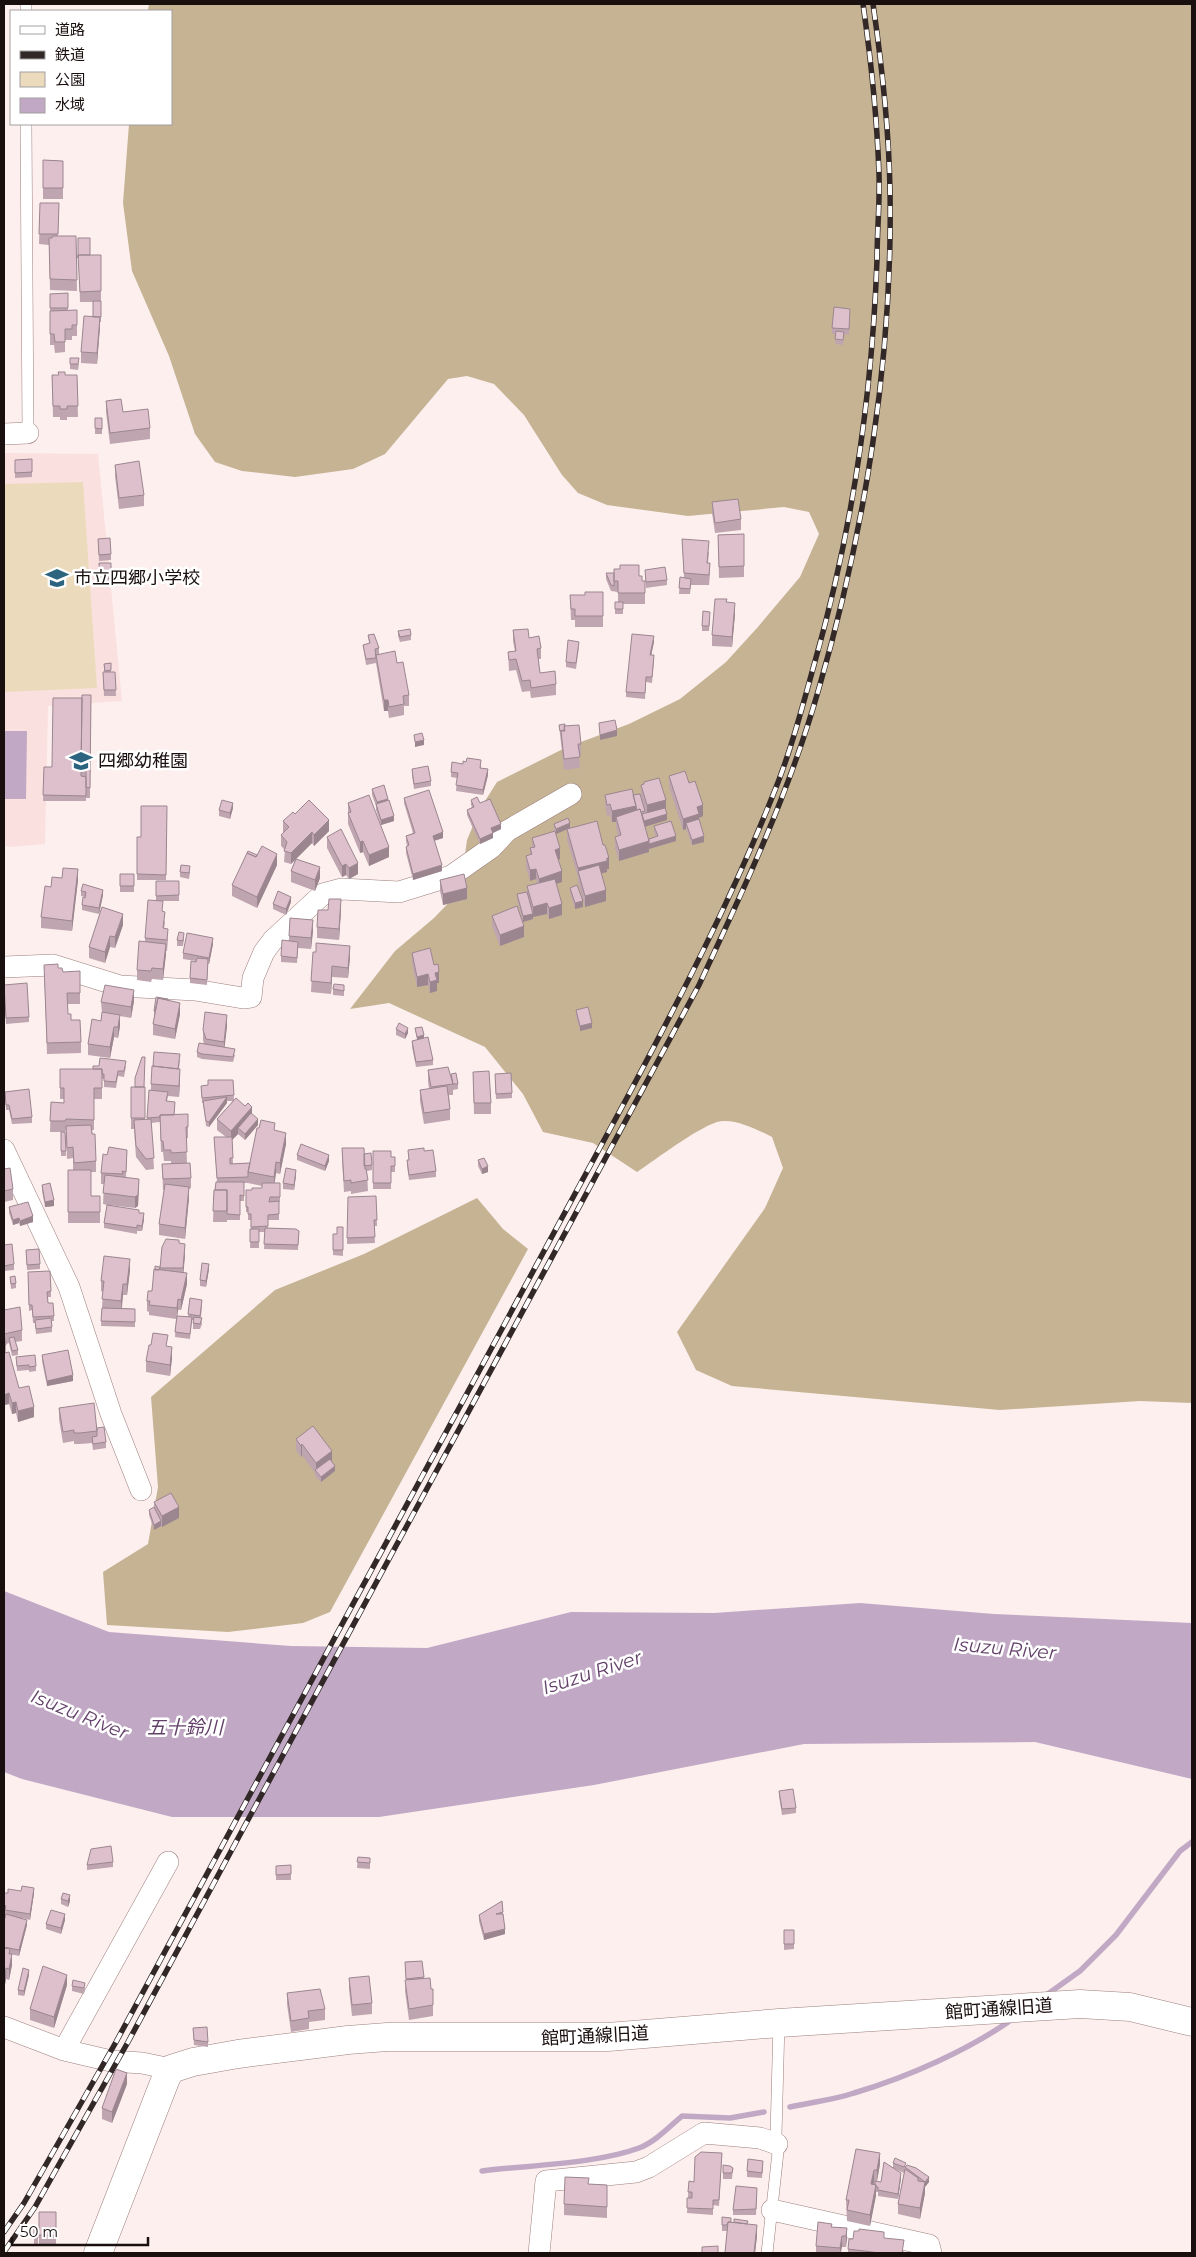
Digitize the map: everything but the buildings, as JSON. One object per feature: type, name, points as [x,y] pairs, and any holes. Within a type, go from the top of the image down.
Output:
[{"type":"street","points":[[4,434],[28,434]]},
{"type":"street","points":[[4,967],[53,965],[120,986],[195,990],[243,998],[251,997],[253,978],[264,952],[274,940],[323,894],[342,889],[399,892],[451,876],[491,848],[507,831],[571,794]]},
{"type":"street","points":[[4,1150],[69,1288],[111,1414],[141,1490]]},
{"type":"street","points":[[64,2050],[168,1862]]},
{"type":"street","name":"館町通線旧道","points":[[9,2033],[64,2050],[111,2061],[142,2063],[171,2069],[194,2062],[238,2054],[386,2037],[546,2039],[608,2037],[779,2023],[1080,2004],[1130,2007],[1192,2022]]},
{"type":"street","points":[[98,2253],[171,2069]]},
{"type":"street","points":[[539,2253],[546,2181],[636,2172],[649,2168],[704,2133],[760,2138],[777,2144]]},
{"type":"street","points":[[772,2210],[929,2245],[931,2253]]},
{"type":"lane","points":[[26,125],[28,434]]},
{"type":"lane","points":[[766,2253],[772,2210],[777,2144],[779,2023]]},
{"type":"shaded area","points":[[149,4],[1192,4],[1192,1403],[1140,1401],[1000,1410],[732,1386],[696,1370],[677,1332],[765,1208],[783,1168],[772,1137],[738,1123],[730,1121],[717,1122],[687,1138],[637,1172],[593,1143],[543,1132],[523,1094],[485,1047],[389,1003],[350,1009],[395,951],[434,918],[460,891],[467,840],[480,809],[497,782],[565,748],[629,724],[680,699],[726,662],[800,577],[819,534],[809,512],[784,507],[688,516],[607,505],[578,493],[562,475],[524,415],[494,384],[467,376],[448,379],[385,454],[353,469],[295,477],[242,471],[215,462],[195,434],[169,356],[132,271],[123,203],[129,125],[172,125],[172,10],[148,10]]},
{"type":"shaded area","name":"市立四郷小学校","points":[[4,453],[98,454],[122,701],[48,706],[45,844],[9,847],[4,845]]},
{"type":"shaded area","points":[[477,1198],[503,1229],[528,1249],[330,1612],[303,1623],[228,1632],[107,1625],[103,1572],[148,1544],[158,1487],[151,1397],[275,1290],[364,1254]]},
{"type":"green space","points":[[83,482],[97,688],[4,692],[4,484]]},
{"type":"water","points":[[4,731],[27,731],[26,799],[4,799]]},
{"type":"water","name":"五十鈴川","points":[[4,1591],[109,1632],[291,1646],[427,1648],[571,1612],[714,1613],[860,1603],[994,1614],[1192,1623],[1192,1779],[1035,1742],[804,1744],[594,1785],[379,1817],[172,1817],[22,1779],[4,1772]]},
{"type":"waterway","points":[[1045,1996],[1080,1971],[1116,1935],[1180,1851],[1192,1842]]},
{"type":"waterway","points":[[790,2107],[846,2095],[916,2071],[958,2052],[1014,2018]]},
{"type":"waterway","points":[[482,2171],[583,2161],[622,2153],[651,2142],[682,2116],[730,2118],[764,2112]]},
{"type":"railway","points":[[4,2232],[24,2203],[116,2042],[629,1094],[723,909],[779,779],[805,698],[839,565],[858,464],[865,414],[874,312],[879,185],[875,110],[863,4]]},
{"type":"railway","points":[[4,2252],[35,2207],[128,2042],[699,985],[749,876],[780,802],[819,688],[850,567],[873,443],[881,380],[890,254],[890,191],[884,98],[873,4]]},
{"type":"place","name":"市立四郷小学校","points":[[57,578]]},
{"type":"place","name":"四郷幼稚園","points":[[81,761]]},
{"type":"water label","name":"Isuzu River","points":[[1005,1648]]},
{"type":"water label","name":"Isuzu River","points":[[592,1672]]},
{"type":"water label","name":"Isuzu River","points":[[80,1714]]}]
